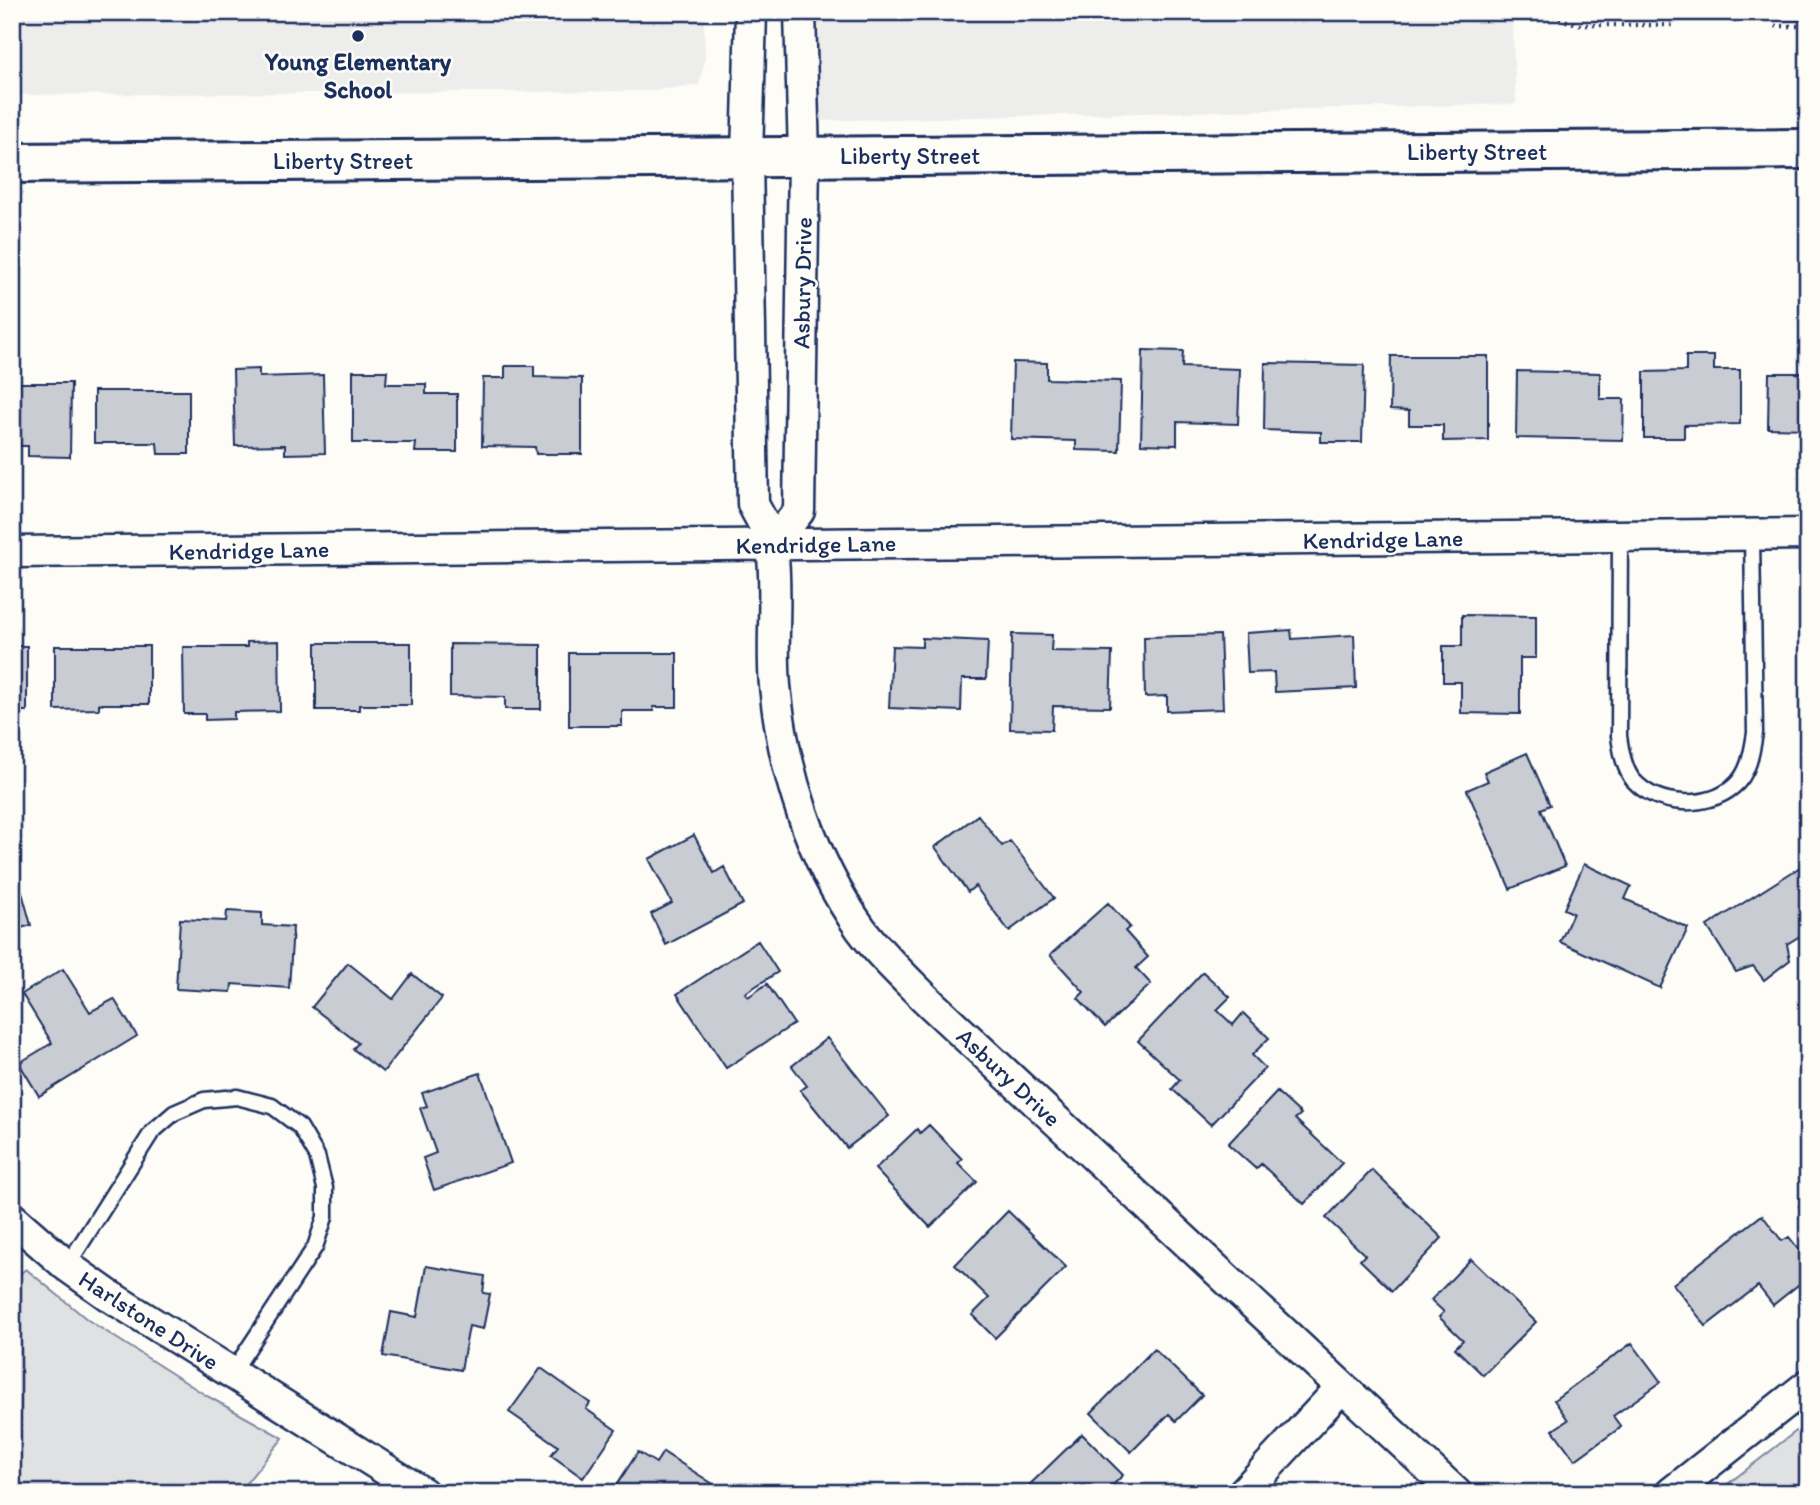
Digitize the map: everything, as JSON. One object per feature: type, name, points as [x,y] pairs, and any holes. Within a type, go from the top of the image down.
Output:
[{"type":"street","name":"Asbury Drive","points":[[751,12],[747,157],[753,504],[772,545],[775,685],[788,766],[811,834],[834,885],[861,929],[930,1003],[1456,1493]]},
{"type":"street","name":"Asbury Drive","points":[[772,545],[799,511],[804,156],[800,12]]},
{"type":"street","name":"Liberty Street","points":[[12,163],[1808,149]]},
{"type":"street","name":"Kendridge Lane","points":[[12,552],[1808,534]]},
{"type":"street","name":"Harlstone Drive","points":[[12,1218],[67,1266],[108,1295],[423,1493]]},
{"type":"street","points":[[1671,1493],[1808,1385]]},
{"type":"street","points":[[1243,1493],[1341,1388]]},
{"type":"lane","points":[[1620,537],[1619,736],[1623,757],[1634,781],[1656,797],[1684,802],[1714,798],[1734,786],[1750,762],[1755,733],[1752,535]]},
{"type":"lane","name":"Harlstone Drive","points":[[67,1266],[152,1132],[174,1113],[204,1100],[237,1097],[272,1106],[300,1127],[317,1156],[325,1188],[325,1217],[315,1247],[232,1373]]},
{"type":"path","points":[[1539,12],[1579,25],[1671,25],[1681,15],[1696,15]]},
{"type":"path","points":[[1775,26],[1808,26]]},
{"type":"shaded area","name":"Young Elementary School","points":[[12,12],[704,12],[705,59],[699,85],[647,91],[12,95]]},
{"type":"shaded area","points":[[807,12],[1512,12],[1516,104],[809,121]]},
{"type":"shaded area","points":[[26,1269],[88,1320],[207,1396],[283,1438],[238,1493],[12,1493],[12,1280]]},
{"type":"shaded area","points":[[1808,1422],[1808,1493],[1716,1493]]},
{"type":"building","points":[[1771,12],[1808,12],[1808,20],[1771,19]]},
{"type":"building","points":[[1143,350],[1183,351],[1182,367],[1240,369],[1238,424],[1177,422],[1177,445],[1141,444]]},
{"type":"building","points":[[1391,356],[1488,356],[1488,440],[1443,441],[1443,425],[1409,425],[1409,411],[1390,410]]},
{"type":"building","points":[[1686,356],[1714,356],[1714,370],[1740,370],[1740,424],[1684,425],[1684,438],[1644,438],[1644,372],[1686,371]]},
{"type":"building","points":[[1013,362],[1047,363],[1047,379],[1121,381],[1119,451],[1076,450],[1076,441],[1011,439]]},
{"type":"building","points":[[1265,363],[1364,365],[1362,442],[1321,442],[1321,432],[1264,430]]},
{"type":"building","points":[[505,366],[534,366],[534,377],[582,378],[582,454],[536,454],[535,447],[482,446],[483,378],[505,378]]},
{"type":"building","points":[[259,369],[259,377],[323,375],[325,453],[285,454],[285,445],[235,446],[233,370]]},
{"type":"building","points":[[353,371],[387,371],[386,384],[426,384],[426,394],[457,394],[457,452],[415,452],[416,443],[353,443]]},
{"type":"building","points":[[1517,371],[1600,373],[1600,399],[1624,399],[1623,440],[1516,438]]},
{"type":"building","points":[[1769,373],[1808,373],[1808,429],[1768,428]]},
{"type":"building","points":[[12,383],[71,383],[70,457],[28,456],[28,446],[12,446]]},
{"type":"building","points":[[94,391],[189,391],[189,454],[158,454],[157,443],[94,443]]},
{"type":"building","points":[[1462,615],[1536,616],[1536,658],[1520,658],[1520,714],[1461,713],[1461,682],[1443,682],[1443,646],[1462,646]]},
{"type":"building","points":[[1291,630],[1292,639],[1354,635],[1356,688],[1275,692],[1274,672],[1248,673],[1246,633]]},
{"type":"building","points":[[1012,634],[1052,635],[1051,651],[1112,652],[1110,707],[1053,706],[1052,730],[1010,729]]},
{"type":"building","points":[[1220,635],[1223,709],[1167,711],[1167,696],[1145,697],[1144,637]]},
{"type":"building","points":[[922,638],[988,641],[986,679],[962,679],[961,711],[889,708],[892,646],[922,647]]},
{"type":"building","points":[[279,641],[280,711],[234,712],[234,719],[205,720],[205,714],[184,714],[183,647],[247,647],[247,642]]},
{"type":"building","points":[[316,643],[411,643],[411,705],[359,705],[359,710],[316,710]]},
{"type":"building","points":[[450,644],[541,645],[541,709],[505,709],[505,697],[450,696]]},
{"type":"building","points":[[12,646],[27,646],[27,711],[12,711]]},
{"type":"building","points":[[55,646],[149,646],[149,704],[99,704],[99,709],[55,710]]},
{"type":"building","points":[[569,653],[677,653],[677,707],[653,707],[654,711],[622,711],[622,726],[569,726]]},
{"type":"building","points":[[1527,753],[1550,805],[1541,809],[1565,866],[1510,889],[1467,790],[1488,781],[1484,772]]},
{"type":"building","points":[[978,815],[1002,846],[1010,841],[1054,898],[1009,931],[975,886],[968,892],[935,847]]},
{"type":"building","points":[[694,835],[714,873],[724,867],[743,904],[666,945],[651,914],[672,903],[649,859]]},
{"type":"building","points":[[12,856],[31,925],[12,931]]},
{"type":"building","points":[[1808,862],[1808,931],[1787,944],[1790,960],[1764,980],[1753,966],[1736,972],[1707,926]]},
{"type":"building","points":[[1584,864],[1631,886],[1625,899],[1688,928],[1660,988],[1560,942],[1573,913],[1564,909]]},
{"type":"building","points":[[1108,903],[1130,927],[1125,931],[1148,957],[1136,968],[1151,984],[1105,1027],[1078,998],[1084,992],[1050,955]]},
{"type":"building","points":[[227,911],[262,913],[262,925],[293,927],[289,988],[232,984],[231,992],[176,989],[180,919],[226,921]]},
{"type":"building","points":[[758,941],[778,972],[745,993],[748,997],[767,984],[794,1024],[726,1068],[677,994]]},
{"type":"building","points":[[348,963],[393,999],[412,974],[442,998],[383,1072],[353,1049],[358,1043],[312,1007]]},
{"type":"building","points":[[63,969],[90,1012],[114,999],[137,1036],[39,1096],[19,1063],[52,1043],[22,994]]},
{"type":"building","points":[[1203,972],[1230,997],[1217,1010],[1233,1025],[1243,1013],[1269,1038],[1252,1055],[1265,1068],[1211,1125],[1172,1089],[1180,1080],[1138,1041]]},
{"type":"building","points":[[827,1038],[889,1116],[847,1148],[800,1090],[807,1086],[792,1066]]},
{"type":"building","points":[[480,1073],[511,1163],[434,1190],[423,1158],[436,1153],[420,1108],[427,1106],[422,1093]]},
{"type":"building","points":[[1277,1092],[1301,1114],[1295,1119],[1342,1163],[1304,1204],[1261,1164],[1256,1169],[1228,1144]]},
{"type":"building","points":[[929,1125],[962,1159],[958,1163],[977,1182],[930,1227],[875,1169],[917,1129],[920,1133]]},
{"type":"building","points":[[1372,1170],[1442,1238],[1392,1291],[1360,1260],[1365,1255],[1326,1218]]},
{"type":"building","points":[[1808,1199],[1808,1217],[1799,1206]]},
{"type":"building","points":[[1008,1211],[1066,1267],[995,1338],[972,1315],[989,1298],[955,1265]]},
{"type":"building","points":[[1762,1215],[1782,1241],[1789,1237],[1808,1261],[1808,1277],[1773,1305],[1758,1286],[1706,1326],[1673,1284]]},
{"type":"building","points":[[1471,1259],[1536,1322],[1483,1375],[1455,1348],[1463,1340],[1439,1317],[1444,1312],[1431,1300]]},
{"type":"building","points":[[426,1266],[485,1276],[483,1293],[490,1294],[483,1329],[469,1326],[461,1370],[383,1356],[391,1312],[417,1317]]},
{"type":"building","points":[[1632,1343],[1661,1382],[1613,1416],[1621,1427],[1575,1460],[1553,1430],[1568,1420],[1554,1400]]},
{"type":"building","points":[[1154,1349],[1202,1395],[1176,1421],[1169,1414],[1131,1452],[1091,1413]]},
{"type":"building","points":[[541,1368],[590,1403],[586,1409],[616,1430],[583,1478],[551,1455],[558,1446],[509,1412]]},
{"type":"building","points":[[1082,1434],[1123,1475],[1105,1493],[1021,1493]]},
{"type":"building","points":[[638,1452],[656,1463],[663,1452],[724,1491],[612,1492]]},
{"type":"place","name":"Young Elementary School","points":[[358,36]]}]
